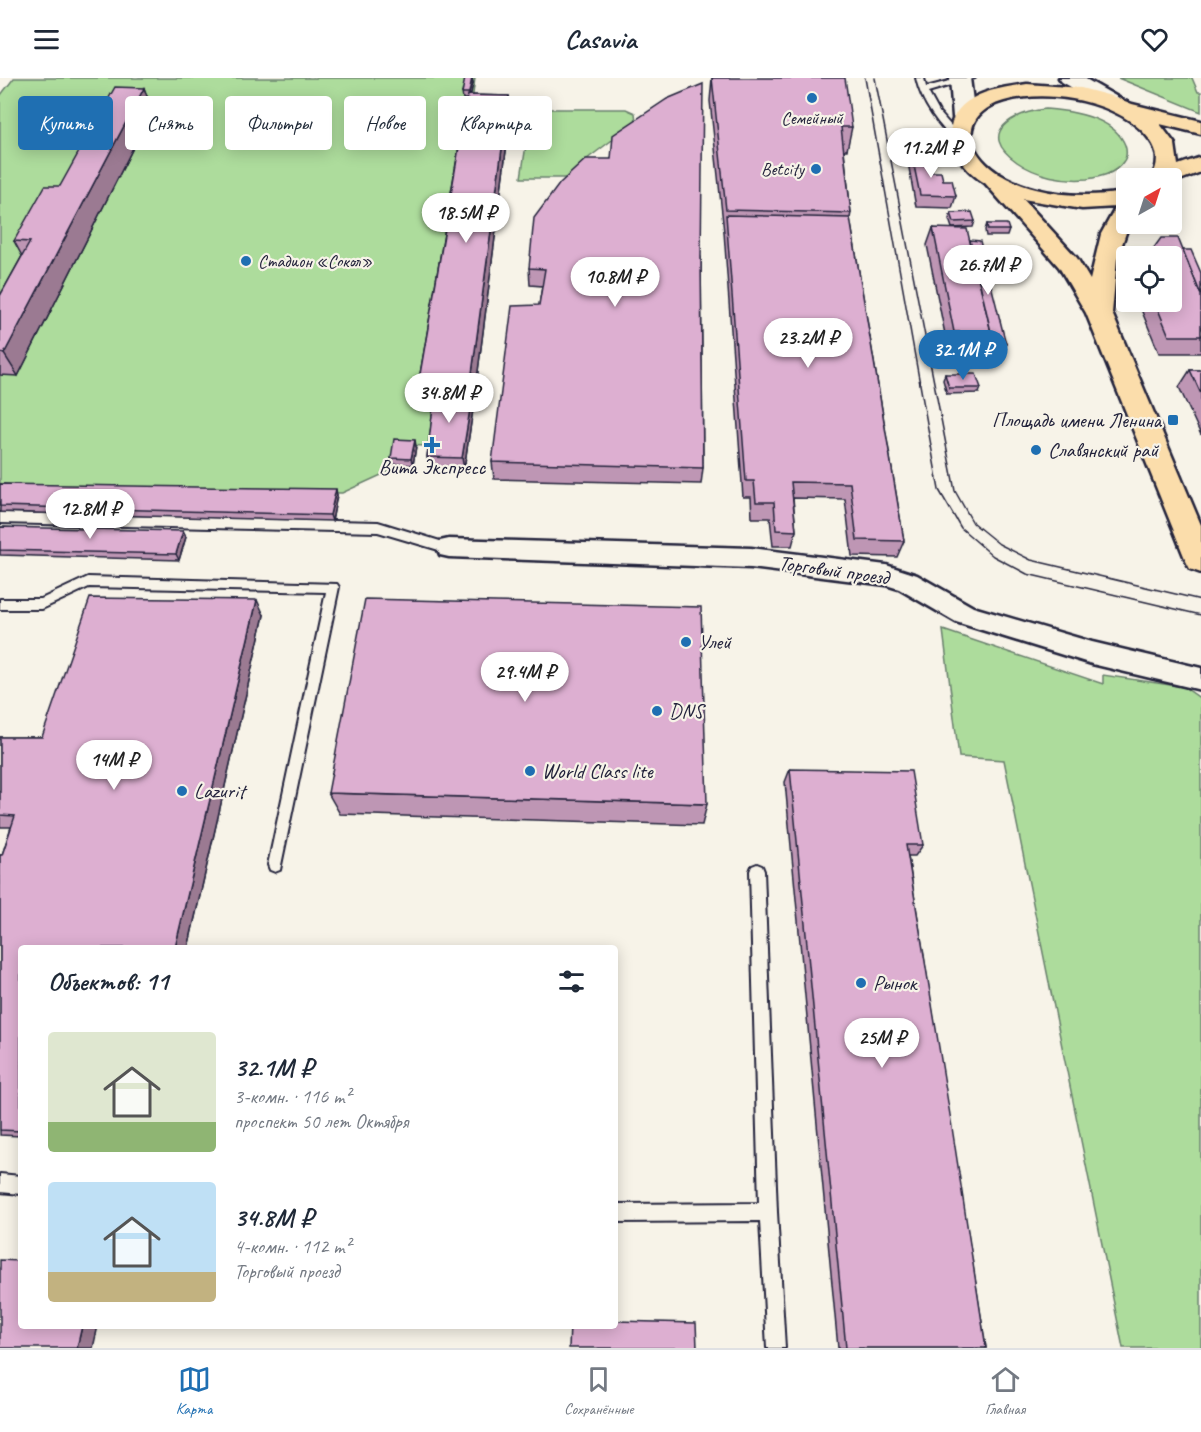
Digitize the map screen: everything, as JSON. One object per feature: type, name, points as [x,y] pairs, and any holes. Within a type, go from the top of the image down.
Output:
[{"type":"main road","points":[[1069,78],[1138,116],[1161,138],[1168,156],[1167,168]]},
{"type":"main road","points":[[963,79],[964,117]]},
{"type":"main road","points":[[1201,128],[1068,91],[1024,90],[987,99],[971,109],[964,117],[959,130],[962,144],[971,160],[987,174],[1068,263],[1099,313],[1201,561]]},
{"type":"main road","points":[[1182,172],[1201,164]]},
{"type":"main road","points":[[987,174],[1016,190],[1052,200],[1089,204],[1116,200]]},
{"type":"main road","points":[[1099,313],[1109,241],[1116,228]]},
{"type":"street","name":"Торговый проезд","points":[[448,548],[751,558],[886,575],[908,582],[965,615],[1092,653],[1201,679]]},
{"type":"lane","points":[[920,78],[922,91],[939,119],[962,144]]},
{"type":"lane","points":[[922,91],[963,79]]},
{"type":"lane","points":[[0,518],[378,526],[448,548]]},
{"type":"lane","points":[[0,604],[42,604],[88,582],[333,586],[275,865]]},
{"type":"lane","points":[[757,871],[768,1212],[776,1348]]},
{"type":"lane","points":[[0,1184],[18,1185]]},
{"type":"lane","points":[[618,1213],[768,1212]]},
{"type":"green space","name":"Стадион «Сокол»","points":[[14,78],[475,78],[473,96],[438,96],[438,150],[506,150],[464,469],[429,468],[430,446],[394,445],[390,471],[342,493],[0,486],[0,96]]},
{"type":"green space","points":[[1118,78],[1192,78],[1198,92],[1201,92],[1201,112]]},
{"type":"green space","points":[[552,109],[626,109],[635,113],[636,122],[587,159],[569,178],[521,178],[525,150],[552,150]]},
{"type":"green space","points":[[1046,109],[1068,112],[1102,122],[1120,135],[1126,149],[1124,160],[1120,166],[1107,174],[1078,179],[1042,174],[1025,167],[1005,152],[999,142],[999,133],[1012,119]]},
{"type":"green space","points":[[943,630],[1103,684],[1103,675],[1184,687],[1201,699],[1201,1348],[1123,1348],[1004,760],[959,757]]},
{"type":"building","points":[[465,78],[472,78],[469,93],[462,93]]},
{"type":"building","points":[[712,78],[845,78],[852,127],[841,127],[851,213],[726,210]]},
{"type":"building","points":[[703,84],[701,257],[703,468],[492,462],[512,306],[539,305],[545,269],[529,268],[534,218],[560,183],[586,159],[611,159],[613,135],[667,99]]},
{"type":"building","points":[[115,87],[144,88],[140,96],[125,96],[125,124],[113,147],[113,96],[110,96]]},
{"type":"building","points":[[80,150],[111,150],[4,354],[0,353],[0,296],[30,242],[14,241],[45,186],[60,186]]},
{"type":"building","points":[[459,150],[502,150],[471,381],[419,380]]},
{"type":"building","points":[[912,156],[929,157],[932,172],[941,172],[943,180],[952,180],[956,196],[920,195]]},
{"type":"building","points":[[972,212],[975,221],[954,222],[951,213]]},
{"type":"building","points":[[726,215],[850,218],[904,541],[857,540],[850,483],[791,482],[796,531],[776,530],[774,502],[756,502],[754,481],[746,481]]},
{"type":"building","points":[[987,224],[1007,224],[1009,230],[988,230]]},
{"type":"building","points":[[933,228],[967,229],[991,332],[954,332]]},
{"type":"building","points":[[1161,238],[1178,238],[1181,246],[1155,246]]},
{"type":"building","points":[[970,240],[980,241],[1006,344],[987,344],[991,332]]},
{"type":"building","points":[[1182,248],[1201,295],[1201,336],[1169,336],[1159,312],[1182,312]]},
{"type":"building","points":[[1183,250],[1191,250],[1201,273],[1201,295]]},
{"type":"building","points":[[1190,370],[1201,370],[1201,394]]},
{"type":"building","points":[[945,374],[976,374],[981,388],[949,388]]},
{"type":"building","points":[[435,391],[473,391],[462,458],[427,457]]},
{"type":"building","points":[[394,439],[415,440],[411,459],[391,458]]},
{"type":"building","points":[[0,484],[336,489],[330,515],[0,506]]},
{"type":"building","points":[[0,527],[183,531],[176,554],[0,550]]},
{"type":"building","points":[[90,598],[257,600],[176,945],[18,945],[18,1131],[0,1130],[0,855],[2,855],[15,816],[0,815],[0,737],[42,737]]},
{"type":"building","points":[[365,599],[701,607],[707,804],[328,793]]},
{"type":"building","name":"Рынок","points":[[790,769],[911,771],[923,845],[906,845],[986,1348],[846,1348]]},
{"type":"building","points":[[0,1260],[18,1261],[18,1329],[81,1329],[77,1348],[0,1348]]},
{"type":"building","points":[[618,1321],[696,1323],[697,1348],[569,1348],[570,1329],[618,1329]]},
{"type":"tram line","points":[[865,78],[939,490],[961,528],[993,556],[1027,574],[1201,615]]},
{"type":"tram line","points":[[875,78],[955,491],[973,523],[999,544],[1031,560],[1201,600]]},
{"type":"place","name":"Семейный","points":[[812,98]]},
{"type":"place","name":"Betcity","points":[[816,169]]},
{"type":"place","name":"Стадион «Сокол»","points":[[246,261]]},
{"type":"place","name":"Площадь имени Ленина","points":[[1173,420]]},
{"type":"place","name":"Вита Экспресс","points":[[432,445]]},
{"type":"place","name":"Славянский рай","points":[[1036,450]]},
{"type":"place","name":"Улей","points":[[686,642]]},
{"type":"place","name":"DNS","points":[[657,711]]},
{"type":"place","name":"World Class lite","points":[[530,771]]},
{"type":"place","name":"Lazurit","points":[[182,791]]},
{"type":"place","name":"Рынок","points":[[861,983]]}]
